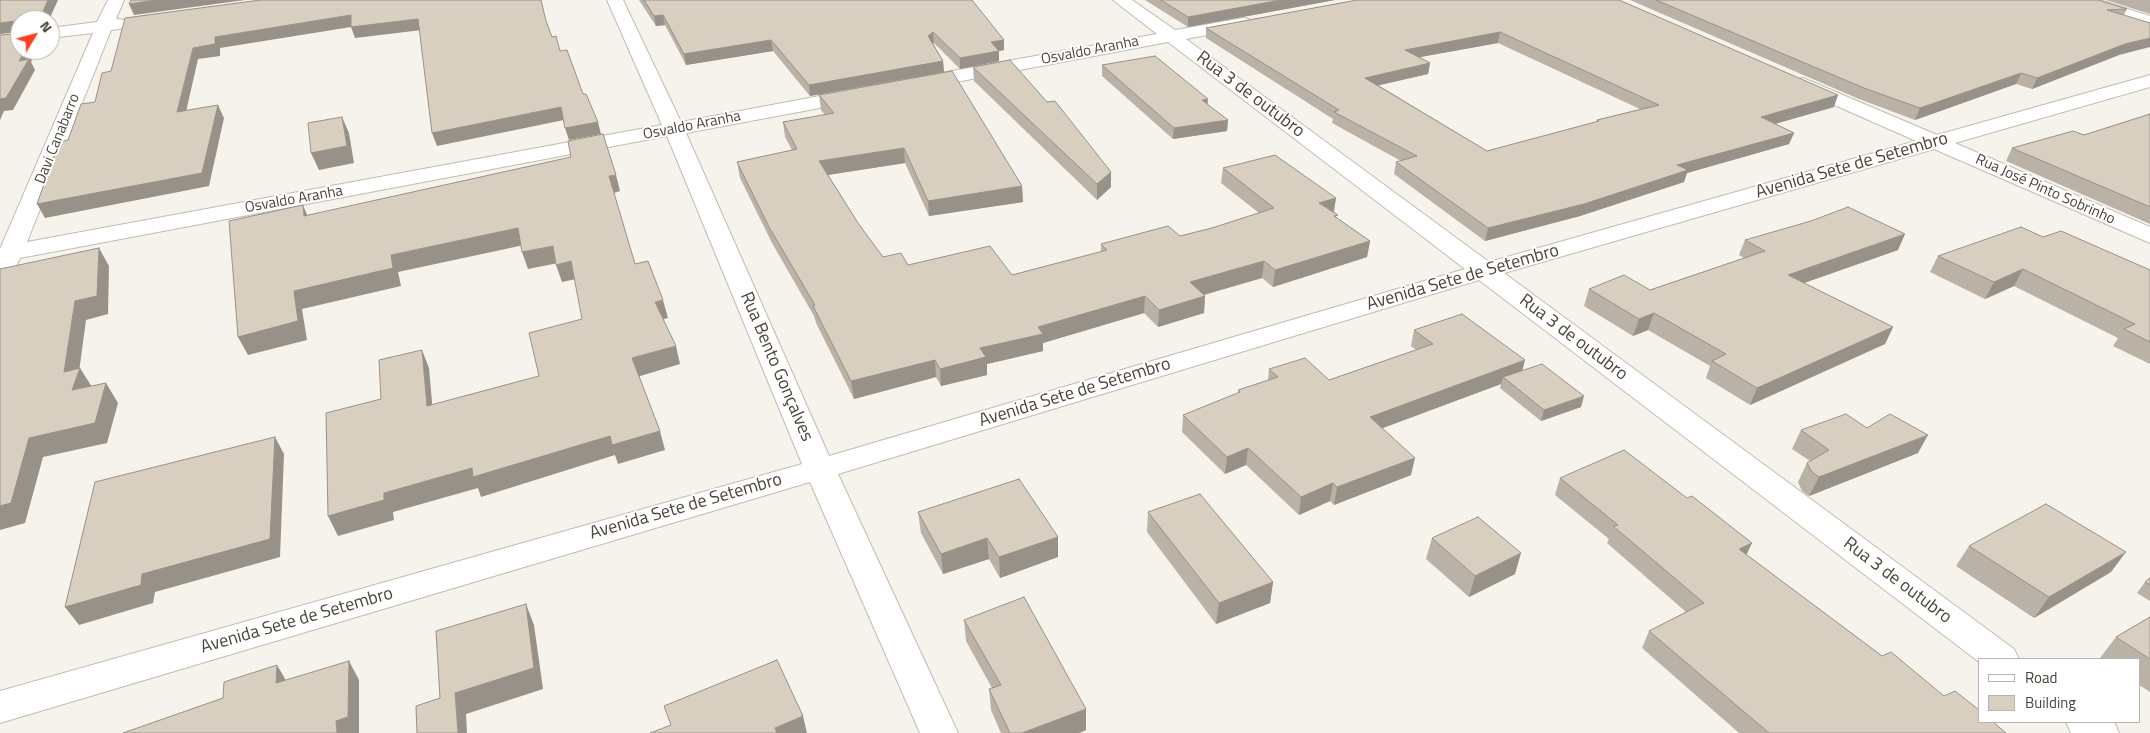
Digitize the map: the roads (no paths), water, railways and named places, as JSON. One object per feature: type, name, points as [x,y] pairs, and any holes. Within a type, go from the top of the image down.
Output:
[{"type":"street","name":"Davi Canabarro","points":[[0,278],[13,252],[116,0]]},
{"type":"street","name":"Rua Bento Gonçalves","points":[[615,0],[674,130],[820,469],[939,733]]},
{"type":"street","name":"Rua 3 de outubro","points":[[1121,0],[1172,36],[2001,658]]},
{"type":"street","points":[[2083,0],[2150,21]]},
{"type":"street","points":[[2114,0],[2150,11]]},
{"type":"street","name":"Osvaldo Aranha","points":[[13,252],[1257,20]]},
{"type":"street","points":[[60,32],[132,22]]},
{"type":"street","name":"Rua José Pinto Sobrinho","points":[[1782,75],[2150,236]]},
{"type":"street","name":"Avenida Sete de Setembro","points":[[0,707],[820,469],[1484,272],[2150,81]]},
{"type":"street","points":[[2086,723],[2100,733]]}]
